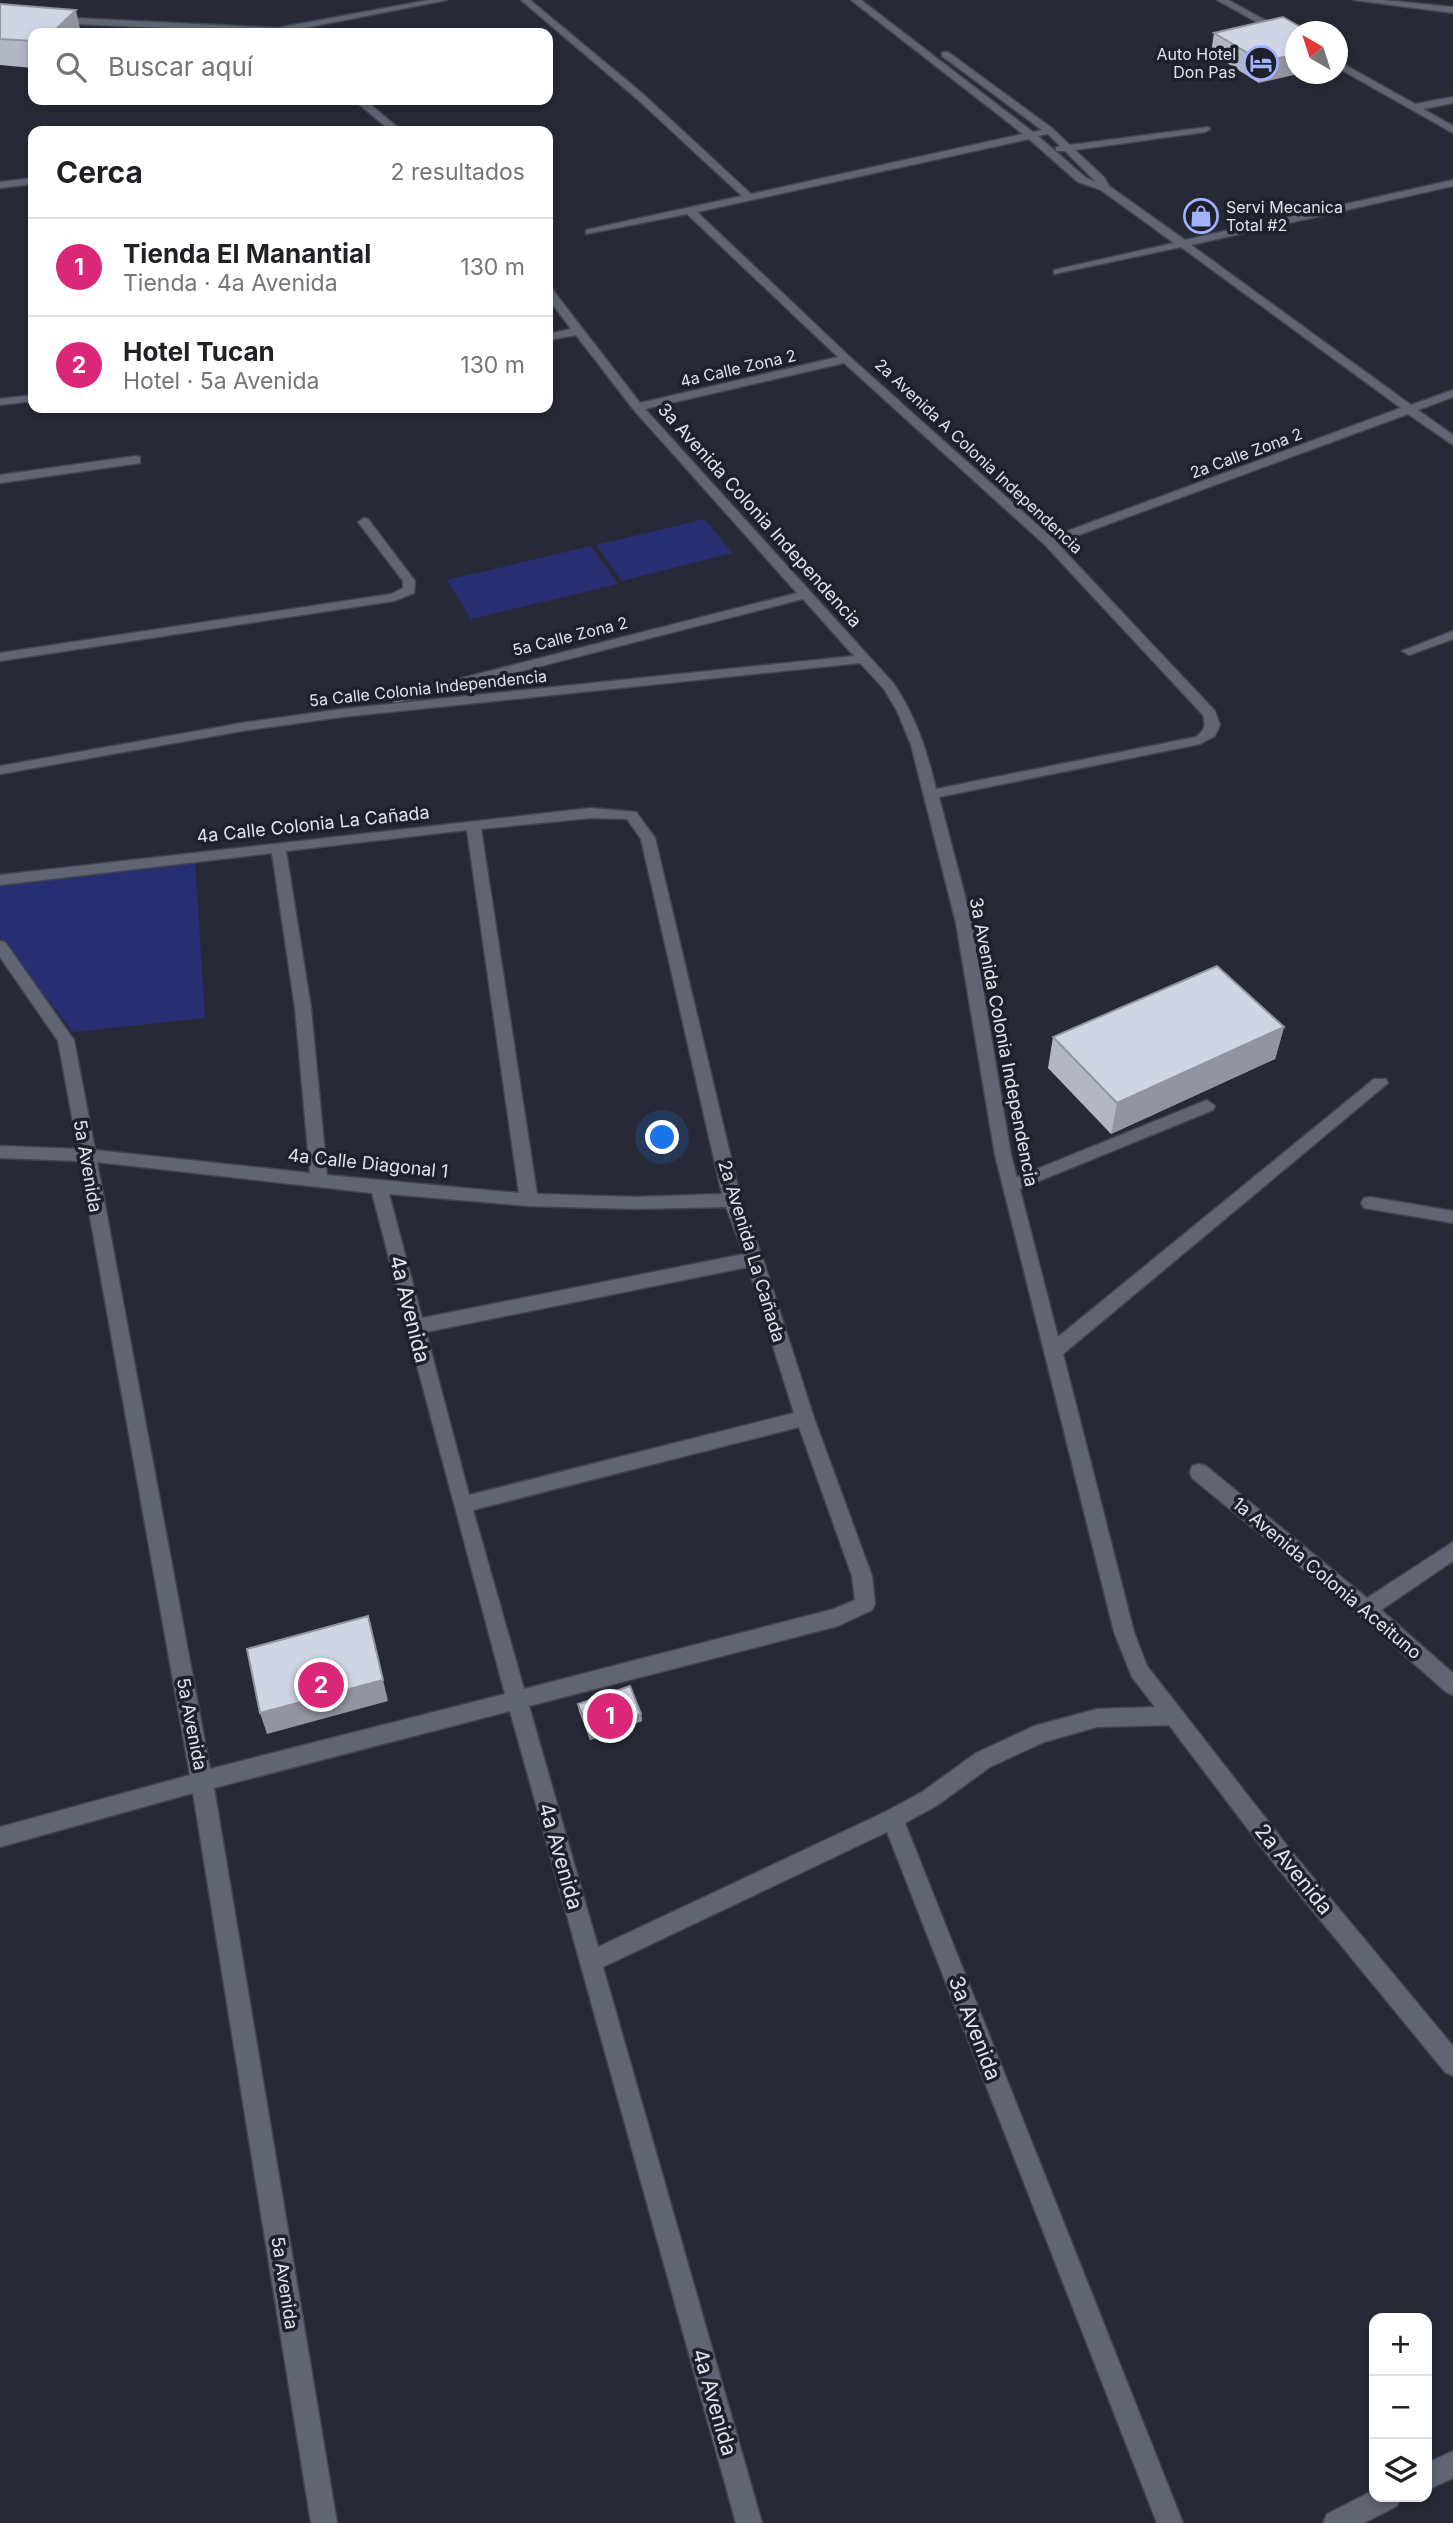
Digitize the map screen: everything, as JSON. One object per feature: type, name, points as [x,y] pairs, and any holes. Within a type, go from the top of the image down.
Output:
[{"type":"street","points":[[298,28],[443,0]]},
{"type":"street","points":[[525,0],[594,56],[750,198]]},
{"type":"street","points":[[855,0],[1032,136],[1082,180],[1105,188]]},
{"type":"street","points":[[872,0],[917,33]]},
{"type":"street","points":[[1221,0],[1285,35]]},
{"type":"street","points":[[1358,0],[1453,10]]},
{"type":"street","points":[[42,19],[206,28]]},
{"type":"street","points":[[939,49],[1050,131],[1105,188],[1453,441]]},
{"type":"street","points":[[1348,70],[1453,130]]},
{"type":"street","points":[[1416,107],[1453,100]]},
{"type":"street","points":[[365,105],[391,126]]},
{"type":"street","points":[[1049,150],[1205,129]]},
{"type":"street","points":[[590,232],[691,212],[1050,131]]},
{"type":"street","points":[[0,185],[28,182]]},
{"type":"street","points":[[1058,272],[1453,183]]},
{"type":"street","name":"2a Avenida A Colonia Independencia","points":[[691,212],[846,359],[1049,542],[1210,714],[1213,725],[1210,733],[1200,740],[929,795]]},
{"type":"street","name":"3a Avenida Colonia Independencia","points":[[553,298],[637,407],[889,687],[904,711],[918,745],[964,923],[1003,1155],[1124,1632],[1139,1671]]},
{"type":"street","points":[[553,336],[578,331]]},
{"type":"street","name":"4a Calle Zona 2","points":[[637,407],[846,359]]},
{"type":"street","name":"2a Calle Zona 2","points":[[1049,542],[1453,393]]},
{"type":"street","points":[[0,402],[28,399]]},
{"type":"street","points":[[0,479],[136,460]]},
{"type":"street","points":[[0,657],[394,597],[409,590],[408,581],[364,522]]},
{"type":"street","name":"5a Calle Zona 2","points":[[342,713],[807,594]]},
{"type":"street","points":[[1409,651],[1453,635]]},
{"type":"street","name":"5a Calle Colonia Independencia","points":[[0,770],[234,728],[342,713],[863,659]]},
{"type":"street","name":"4a Calle Colonia La Cañada","points":[[0,880],[473,825],[591,813],[631,815]]},
{"type":"street","name":"2a Avenida La Cañada","points":[[517,1699],[838,1616],[865,1604],[862,1576],[805,1418],[754,1259],[732,1200],[648,838],[631,815]]},
{"type":"street","points":[[473,825],[529,1200]]},
{"type":"street","points":[[278,847],[303,1008],[318,1178]]},
{"type":"street","name":"5a Avenida","points":[[0,946],[66,1040],[202,1781],[324,2523]]},
{"type":"street","points":[[1053,1352],[1380,1083]]},
{"type":"street","points":[[1011,1186],[1207,1106]]},
{"type":"street","name":"4a Calle Diagonal 1","points":[[0,1152],[86,1154],[318,1178],[379,1187],[529,1200],[636,1203],[732,1200]]},
{"type":"street","name":"4a Avenida","points":[[379,1187],[413,1327],[462,1505],[749,2523]]},
{"type":"street","points":[[1370,1203],[1453,1217]]},
{"type":"street","points":[[413,1327],[754,1259]]},
{"type":"street","points":[[462,1505],[805,1418]]},
{"type":"street","name":"1a Avenida Colonia Aceituno","points":[[1199,1472],[1366,1609],[1453,1686]]},
{"type":"street","points":[[1366,1609],[1453,1550]]},
{"type":"street","name":"2a Avenida","points":[[1139,1671],[1284,1859],[1453,2064]]},
{"type":"street","points":[[0,1837],[517,1699]]},
{"type":"street","points":[[591,1961],[893,1819],[929,1798],[983,1760],[1041,1733],[1097,1718],[1174,1716]]},
{"type":"street","name":"3a Avenida","points":[[893,1819],[1170,2523]]},
{"type":"street","points":[[1432,2474],[1453,2464]]},
{"type":"street","points":[[1336,2523],[1378,2502]]},
{"type":"shaded area","points":[[705,519],[732,553],[622,581],[596,545]]},
{"type":"shaded area","points":[[591,546],[618,584],[471,619],[447,580]]},
{"type":"shaded area","points":[[195,861],[205,1018],[73,1032],[0,938],[0,884]]},
{"type":"building","points":[[0,4],[76,10],[57,28],[28,28],[28,41],[0,39]]},
{"type":"building","points":[[1283,17],[1290,21],[1285,21],[1285,57],[1263,62],[1214,33]]},
{"type":"building","points":[[1217,966],[1284,1027],[1117,1103],[1053,1037]]},
{"type":"building","points":[[368,1616],[383,1680],[260,1713],[247,1649]]},
{"type":"building","points":[[630,1686],[641,1714],[589,1732],[578,1704]]},
{"type":"place","name":"Auto Hotel Don Pas","points":[[1261,63]]},
{"type":"place","name":"Servi Mecanica Total #2","points":[[1201,216]]},
{"type":"place","name":"Hotel Tucan","points":[[321,1685]]},
{"type":"place","name":"Tienda El Manantial","points":[[610,1716]]}]
